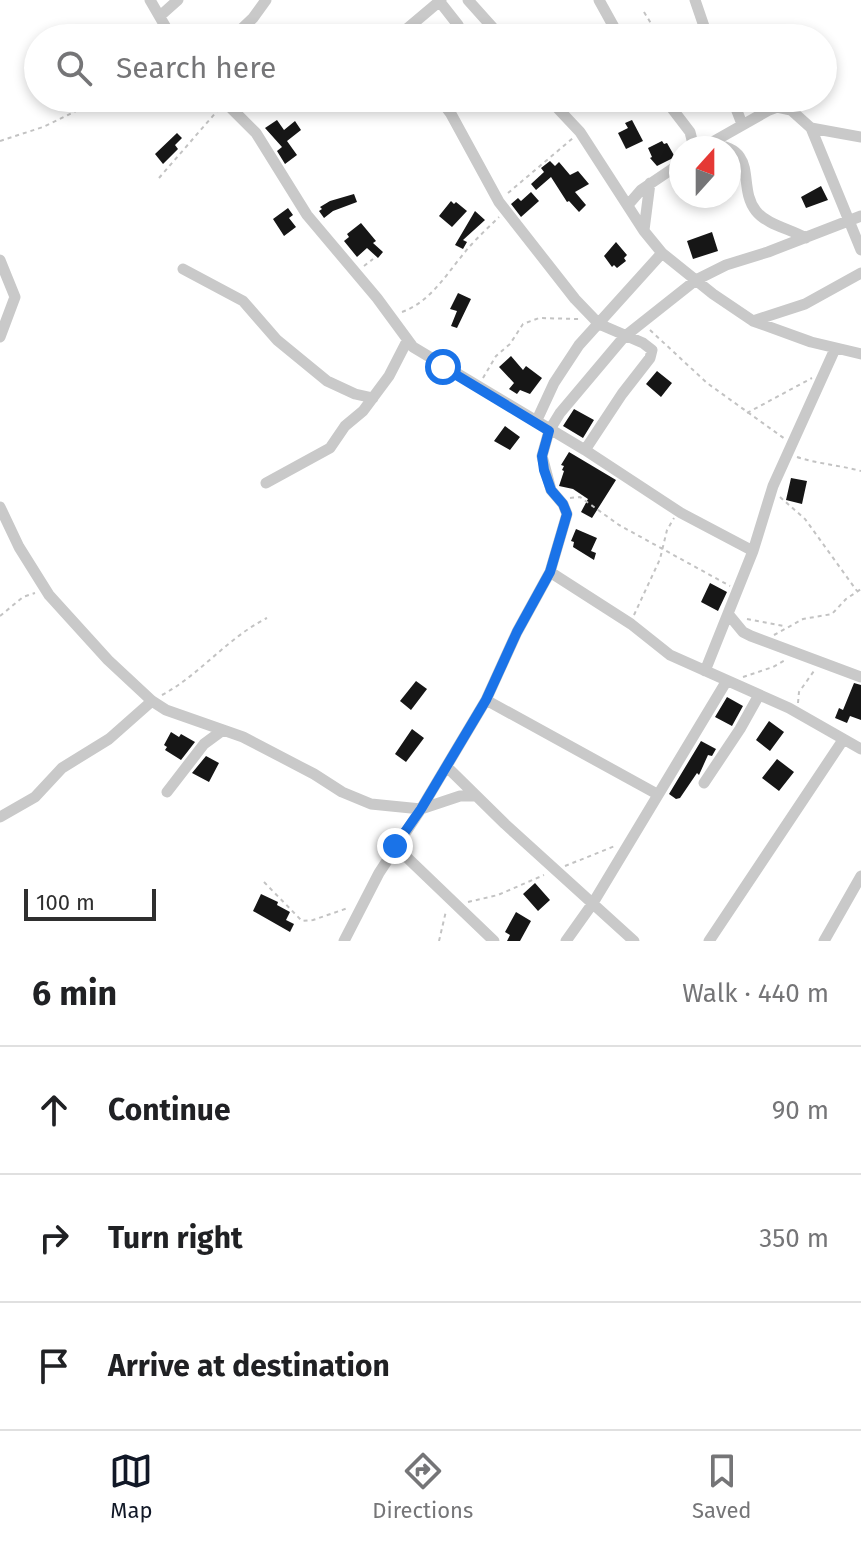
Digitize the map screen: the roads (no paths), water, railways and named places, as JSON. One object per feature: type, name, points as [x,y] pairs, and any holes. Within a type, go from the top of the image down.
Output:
[{"type":"street","points":[[150,0],[164,24]]},
{"type":"street","points":[[160,16],[178,0]]},
{"type":"street","points":[[247,24],[266,0]]},
{"type":"street","points":[[468,0],[489,24]]},
{"type":"street","points":[[599,0],[612,24]]},
{"type":"street","points":[[695,0],[703,24]]},
{"type":"street","points":[[413,24],[440,1],[457,24]]},
{"type":"street","points":[[236,112],[256,133],[307,215],[377,298],[407,341],[425,356],[585,450],[681,513],[753,551]]},
{"type":"street","points":[[450,112],[502,207],[575,299],[597,322],[624,337],[643,343],[652,354],[585,450]]},
{"type":"street","points":[[561,112],[580,132],[644,231],[662,253],[753,321],[835,349],[861,354]]},
{"type":"street","points":[[675,112],[692,136]]},
{"type":"street","points":[[737,112],[742,124]]},
{"type":"street","points":[[722,136],[767,112]]},
{"type":"street","points":[[792,112],[811,128],[861,250]]},
{"type":"street","points":[[811,128],[861,137]]},
{"type":"street","points":[[741,162],[756,211],[769,221],[806,238]]},
{"type":"street","points":[[628,205],[650,183],[669,171]]},
{"type":"street","points":[[644,231],[650,183]]},
{"type":"street","points":[[344,941],[395,846],[421,809],[486,700],[517,632],[550,572],[567,514],[551,490],[542,456],[549,431],[577,390],[624,337],[696,280],[726,265],[861,216]]},
{"type":"street","points":[[536,422],[565,365],[579,345],[662,253]]},
{"type":"street","points":[[0,260],[15,297],[0,337]]},
{"type":"street","points":[[183,269],[243,301],[277,340],[327,381],[355,394],[373,398]]},
{"type":"street","points":[[753,321],[805,304],[861,273]]},
{"type":"street","points":[[266,483],[330,448],[345,426],[373,398],[407,341]]},
{"type":"street","points":[[705,671],[731,618],[773,486],[835,349]]},
{"type":"street","points":[[0,507],[19,547],[49,595],[108,660],[152,701],[182,717],[223,730],[292,762],[371,804],[421,809],[460,796],[476,796]]},
{"type":"street","points":[[550,572],[631,624],[670,655],[803,715],[861,749]]},
{"type":"street","points":[[731,618],[743,632],[758,639],[861,677]]},
{"type":"street","points":[[566,941],[593,903],[726,682]]},
{"type":"street","points":[[704,783],[759,695]]},
{"type":"street","points":[[486,700],[657,794]]},
{"type":"street","points":[[0,817],[35,797],[62,768],[109,739],[152,701]]},
{"type":"street","points":[[167,792],[194,761],[204,744],[223,730]]},
{"type":"street","points":[[709,941],[843,740]]},
{"type":"street","points":[[447,767],[634,941]]},
{"type":"street","points":[[395,846],[494,941]]},
{"type":"street","points":[[824,941],[861,876]]}]
